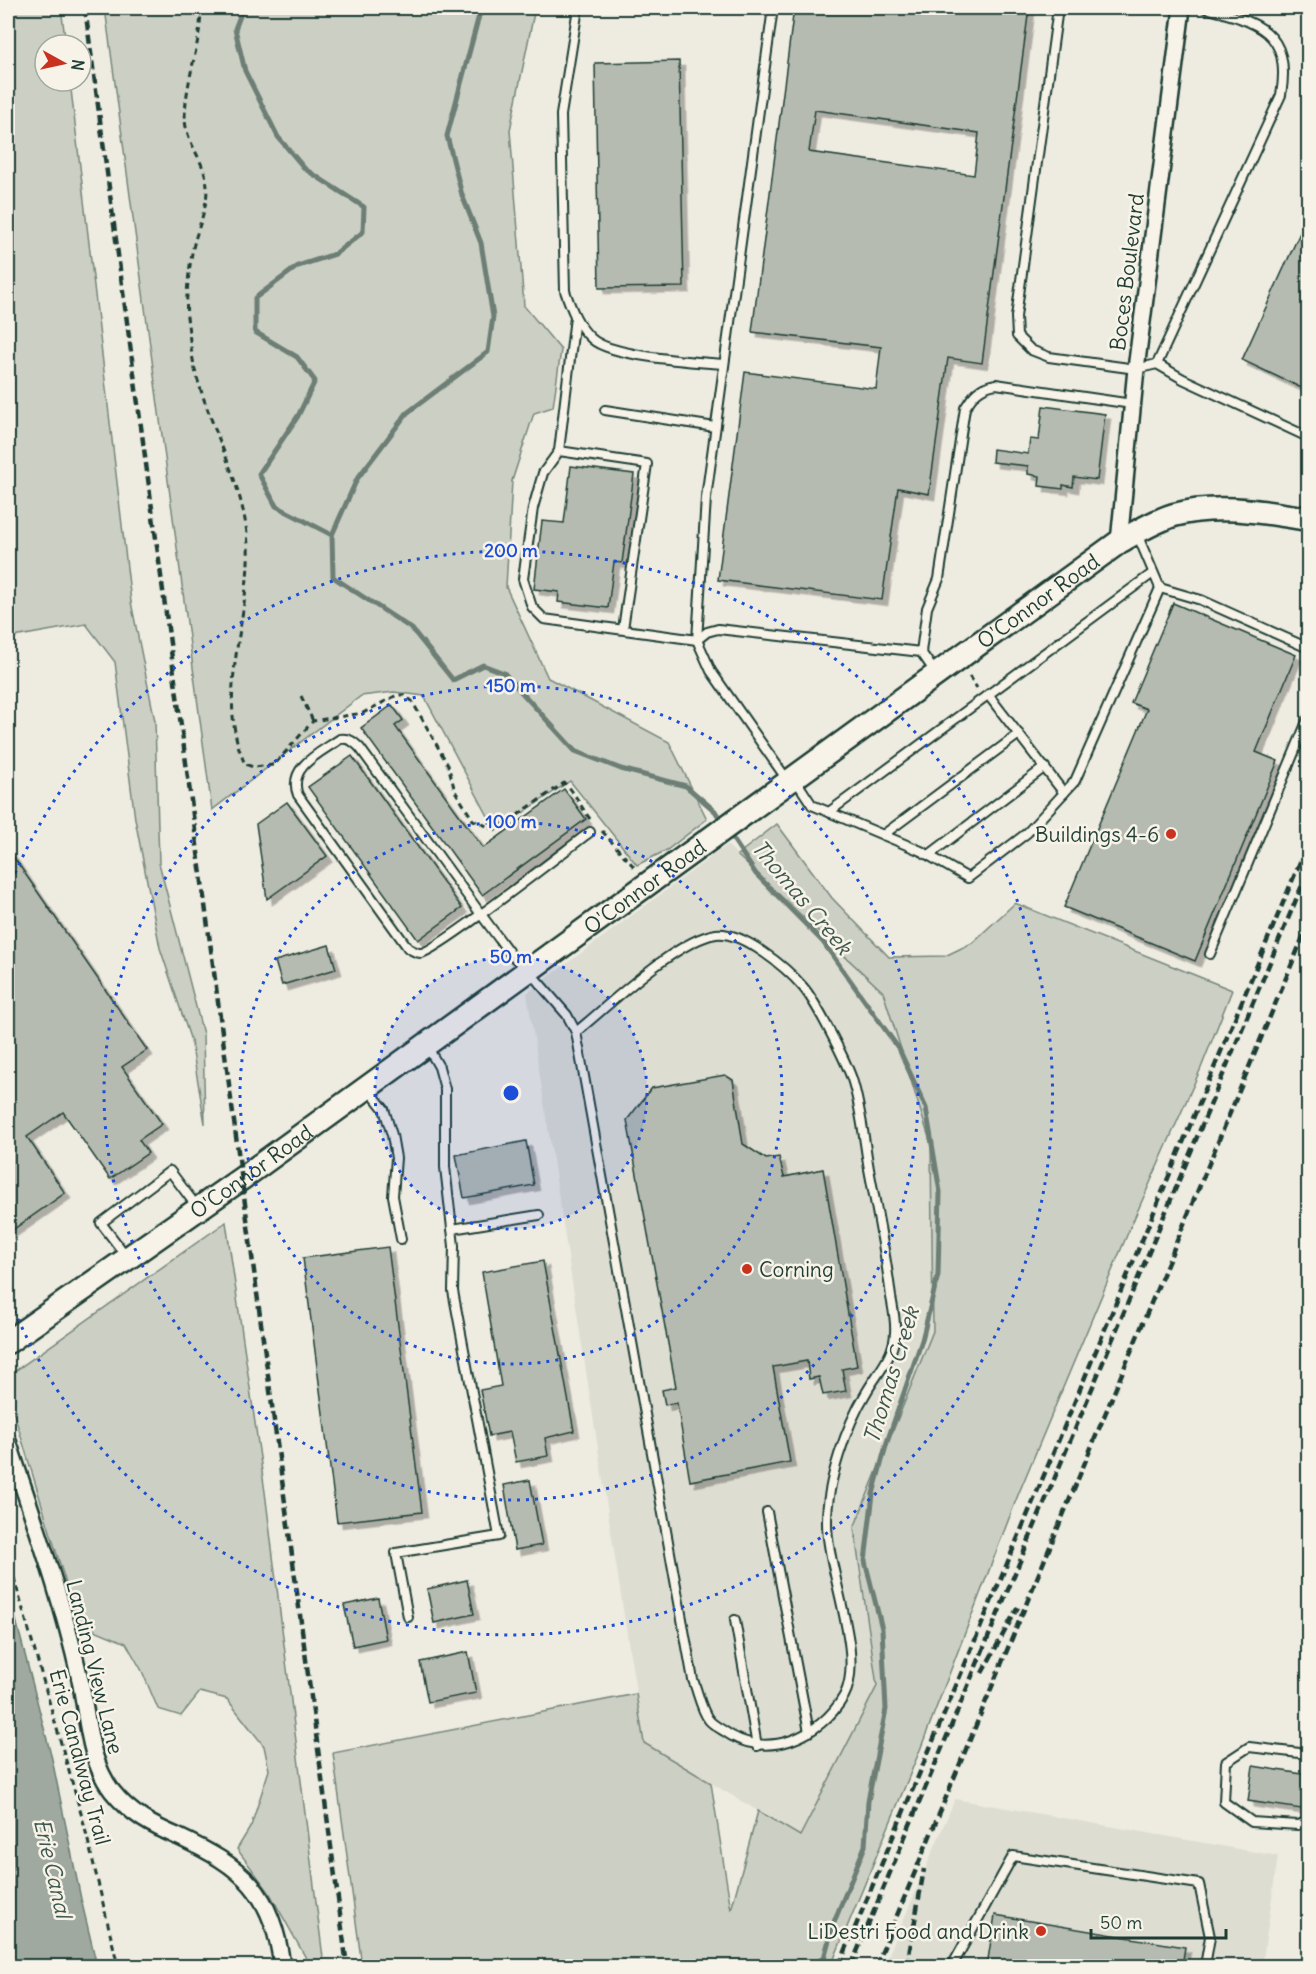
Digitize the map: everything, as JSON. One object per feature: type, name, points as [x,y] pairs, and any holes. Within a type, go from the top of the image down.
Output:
[{"type":"street","name":"Boces Boulevard","points":[[1128,537],[1132,404],[1182,8]]},
{"type":"street","name":"O'Connor Road","points":[[8,1342],[128,1259],[1128,537],[1175,515],[1222,509],[1256,510],[1308,519]]},
{"type":"street","name":"Landing View Lane","points":[[8,1441],[50,1568],[79,1675],[90,1741],[99,1769],[112,1791],[134,1813],[148,1823],[215,1854],[252,1883],[265,1905],[280,1945],[282,1966]]},
{"type":"lane","points":[[578,8],[561,115],[565,291],[575,317],[593,341],[623,351],[723,364]]},
{"type":"lane","points":[[773,8],[723,364],[701,542],[697,640],[711,671],[791,780],[813,805],[929,855],[968,878],[1027,833],[1076,781],[1160,588],[1153,573],[1128,537]]},
{"type":"lane","points":[[1058,8],[1016,317],[1017,336],[1031,350],[1048,357],[1136,369],[1157,364],[1183,379],[1308,437]]},
{"type":"lane","points":[[1157,364],[1281,95],[1285,74],[1281,50],[1265,28],[1244,18],[1204,8]]},
{"type":"lane","points":[[575,317],[560,451],[543,473],[533,508],[524,579],[532,607],[544,619],[697,640],[707,632],[718,629],[921,652]]},
{"type":"lane","points":[[937,674],[921,652],[927,608],[939,579],[965,408],[975,392],[996,384],[1132,404]]},
{"type":"lane","points":[[605,410],[715,427]]},
{"type":"lane","points":[[560,451],[647,464],[623,629]]},
{"type":"lane","points":[[829,812],[1153,573]]},
{"type":"lane","points":[[1160,588],[1201,600],[1308,648]]},
{"type":"lane","points":[[989,696],[1064,793]]},
{"type":"lane","points":[[1210,954],[1308,719]]},
{"type":"lane","points":[[883,835],[1019,735]]},
{"type":"lane","points":[[576,1032],[665,960],[692,943],[716,934],[739,937],[768,956],[804,987],[852,1079],[888,1267],[895,1332],[892,1353],[865,1394],[845,1437],[832,1486],[826,1522],[850,1648],[850,1678],[844,1696],[828,1717],[809,1732],[781,1744],[757,1746],[732,1737],[709,1721],[693,1680],[576,1032],[567,1015],[528,970],[511,955],[480,913],[355,742],[348,738],[340,739],[299,768],[295,777],[298,795],[408,948],[421,953],[429,950],[480,913],[590,832]]},
{"type":"lane","points":[[929,855],[1044,767]]},
{"type":"lane","points":[[408,1617],[396,1553],[499,1536],[453,1291],[452,1229],[445,1167],[445,1089],[439,1067],[426,1044]]},
{"type":"lane","points":[[367,1086],[384,1108],[392,1135],[396,1158],[393,1196],[401,1239]]},
{"type":"lane","points":[[128,1259],[101,1223],[170,1171],[198,1208]]},
{"type":"lane","points":[[452,1229],[539,1215]]},
{"type":"lane","points":[[767,1512],[809,1732]]},
{"type":"lane","points":[[735,1620],[757,1746]]},
{"type":"lane","points":[[1308,1754],[1250,1747],[1226,1762],[1224,1802],[1252,1822],[1298,1825],[1308,1821]]},
{"type":"lane","points":[[952,1966],[1013,1856],[1199,1884],[1210,1937],[1205,1966]]},
{"type":"path","points":[[201,8],[201,30],[189,73],[185,122],[196,154],[206,171],[207,188],[204,217],[194,243],[187,314],[198,382],[244,506],[248,562],[233,686],[236,743],[245,764],[253,767],[274,765],[313,721],[363,713],[397,695],[404,695],[412,701],[448,765],[455,791],[473,820],[491,828],[500,827],[564,783],[570,786],[587,815],[635,868]]},
{"type":"path","points":[[301,696],[313,721]]},
{"type":"path","name":"Erie Canalway Trail","points":[[8,1557],[84,1824],[118,1966]]},
{"type":"shaded area","points":[[8,8],[61,8],[64,33],[33,33],[33,93],[71,93],[131,602],[155,721],[159,863],[203,1034],[205,1124],[191,1041],[160,948],[135,819],[115,662],[86,624],[8,638]]},
{"type":"shaded area","points":[[105,8],[535,8],[510,130],[524,306],[561,350],[553,407],[534,413],[512,481],[506,587],[548,678],[669,742],[707,819],[667,850],[637,865],[570,781],[496,831],[424,696],[394,692],[361,696],[212,810]]},
{"type":"shaded area","points":[[777,824],[832,898],[889,957],[945,956],[972,943],[1015,903],[1232,990],[1201,1068],[1130,1228],[1018,1495],[920,1750],[831,1966],[362,1966],[333,1753],[636,1694],[644,1743],[711,1783],[731,1910],[758,1811],[800,1836],[877,1686],[854,1528],[933,1331],[931,1144],[883,992],[737,855]]},
{"type":"shaded area","points":[[727,845],[883,992],[931,1144],[933,1331],[854,1528],[877,1686],[800,1836],[644,1743],[527,993]]},
{"type":"shaded area","points":[[226,1222],[265,1492],[324,1966],[308,1966],[307,1960],[269,1892],[237,1849],[251,1826],[269,1770],[264,1746],[227,1699],[200,1692],[181,1716],[158,1709],[142,1671],[126,1643],[78,1623],[8,1394],[8,1376]]},
{"type":"shaded area","points":[[955,1799],[1278,1856],[1262,1966],[884,1966]]},
{"type":"water","name":"Erie Canal","points":[[8,1589],[52,1759],[97,1966],[8,1966]]},
{"type":"building","points":[[794,8],[1029,8],[982,363],[948,358],[929,494],[898,488],[882,600],[718,580],[745,372],[876,389],[881,347],[752,332]],"holes":[[[815,110],[979,133],[974,175],[809,152]]]},
{"type":"building","points":[[679,61],[684,287],[599,288],[595,63]]},
{"type":"building","points":[[1308,215],[1308,391],[1242,360]]},
{"type":"building","points":[[1043,406],[1105,414],[1097,480],[1074,477],[1073,487],[1063,485],[1063,489],[1039,486],[1040,476],[1028,474],[1028,466],[992,462],[993,449],[1028,454],[1030,439],[1039,440]]},
{"type":"building","points":[[571,466],[634,474],[622,563],[614,562],[608,608],[558,602],[559,592],[534,589],[542,521],[564,523]]},
{"type":"building","name":"Buildings 4-6","points":[[1173,603],[1296,655],[1256,752],[1278,761],[1195,961],[1064,907],[1147,709],[1131,703]]},
{"type":"building","points":[[392,705],[403,720],[395,726],[483,848],[564,789],[586,819],[482,895],[361,728]]},
{"type":"building","points":[[352,756],[462,908],[418,940],[308,787]]},
{"type":"building","points":[[287,802],[327,856],[267,899],[256,824]]},
{"type":"building","points":[[8,849],[147,1050],[122,1067],[162,1124],[139,1140],[148,1153],[110,1179],[63,1112],[27,1137],[65,1193],[8,1233]]},
{"type":"building","points":[[329,945],[336,969],[282,985],[275,961]]},
{"type":"building","name":"Corning","points":[[725,1075],[733,1080],[743,1144],[766,1159],[779,1157],[784,1177],[823,1169],[857,1366],[842,1369],[846,1391],[823,1395],[819,1377],[809,1379],[807,1361],[773,1367],[790,1462],[690,1481],[677,1403],[665,1405],[662,1390],[676,1387],[627,1120],[652,1088]]},
{"type":"building","points":[[526,1141],[534,1185],[464,1198],[456,1155]]},
{"type":"building","points":[[388,1247],[422,1512],[337,1522],[303,1258]]},
{"type":"building","points":[[543,1261],[574,1431],[545,1438],[548,1456],[516,1462],[510,1432],[489,1436],[480,1390],[501,1386],[482,1272]]},
{"type":"building","points":[[530,1480],[542,1545],[515,1550],[504,1485]]},
{"type":"building","points":[[467,1580],[474,1614],[434,1623],[427,1589]]},
{"type":"building","points":[[378,1598],[386,1639],[353,1646],[344,1605]]},
{"type":"building","points":[[468,1652],[476,1693],[428,1702],[420,1662]]},
{"type":"building","points":[[1253,1766],[1308,1775],[1308,1810],[1248,1801]]},
{"type":"building","name":"LiDestri Food and Drink","points":[[995,1915],[1185,1947],[1182,1966],[987,1966]]},
{"type":"waterway","points":[[243,8],[235,29],[245,71],[278,137],[305,169],[364,207],[363,232],[335,254],[298,266],[255,298],[255,332],[297,357],[315,381],[298,416],[259,474],[276,506],[332,535]]},
{"type":"waterway","name":"Thomas Creek","points":[[481,8],[447,136],[462,195],[481,243],[493,317],[488,352],[407,413],[357,479],[332,535],[333,577],[412,629],[453,680],[483,665],[504,673],[575,751],[621,769],[686,786],[715,811],[722,822]]},
{"type":"waterway","name":"Thomas Creek","points":[[729,833],[756,874],[823,942],[899,1049],[926,1108],[940,1192],[938,1275],[922,1340],[887,1442],[873,1494],[865,1561],[882,1629],[886,1709],[868,1801],[865,1846],[834,1922],[824,1958],[809,1966]]},
{"type":"railway","points":[[85,8],[347,1966]]},
{"type":"railway","points":[[839,1966],[1308,843]]},
{"type":"railway","points":[[851,1966],[1308,871]]},
{"type":"railway","points":[[876,1966],[1308,925]]},
{"type":"railway","points":[[982,1673],[1018,1607]]},
{"type":"railway","points":[[907,1966],[924,1869]]},
{"type":"place","name":"Buildings 4-6","points":[[1171,834]]},
{"type":"place","name":"Corning","points":[[747,1269]]},
{"type":"place","name":"LiDestri Food and Drink","points":[[1041,1931]]}]
